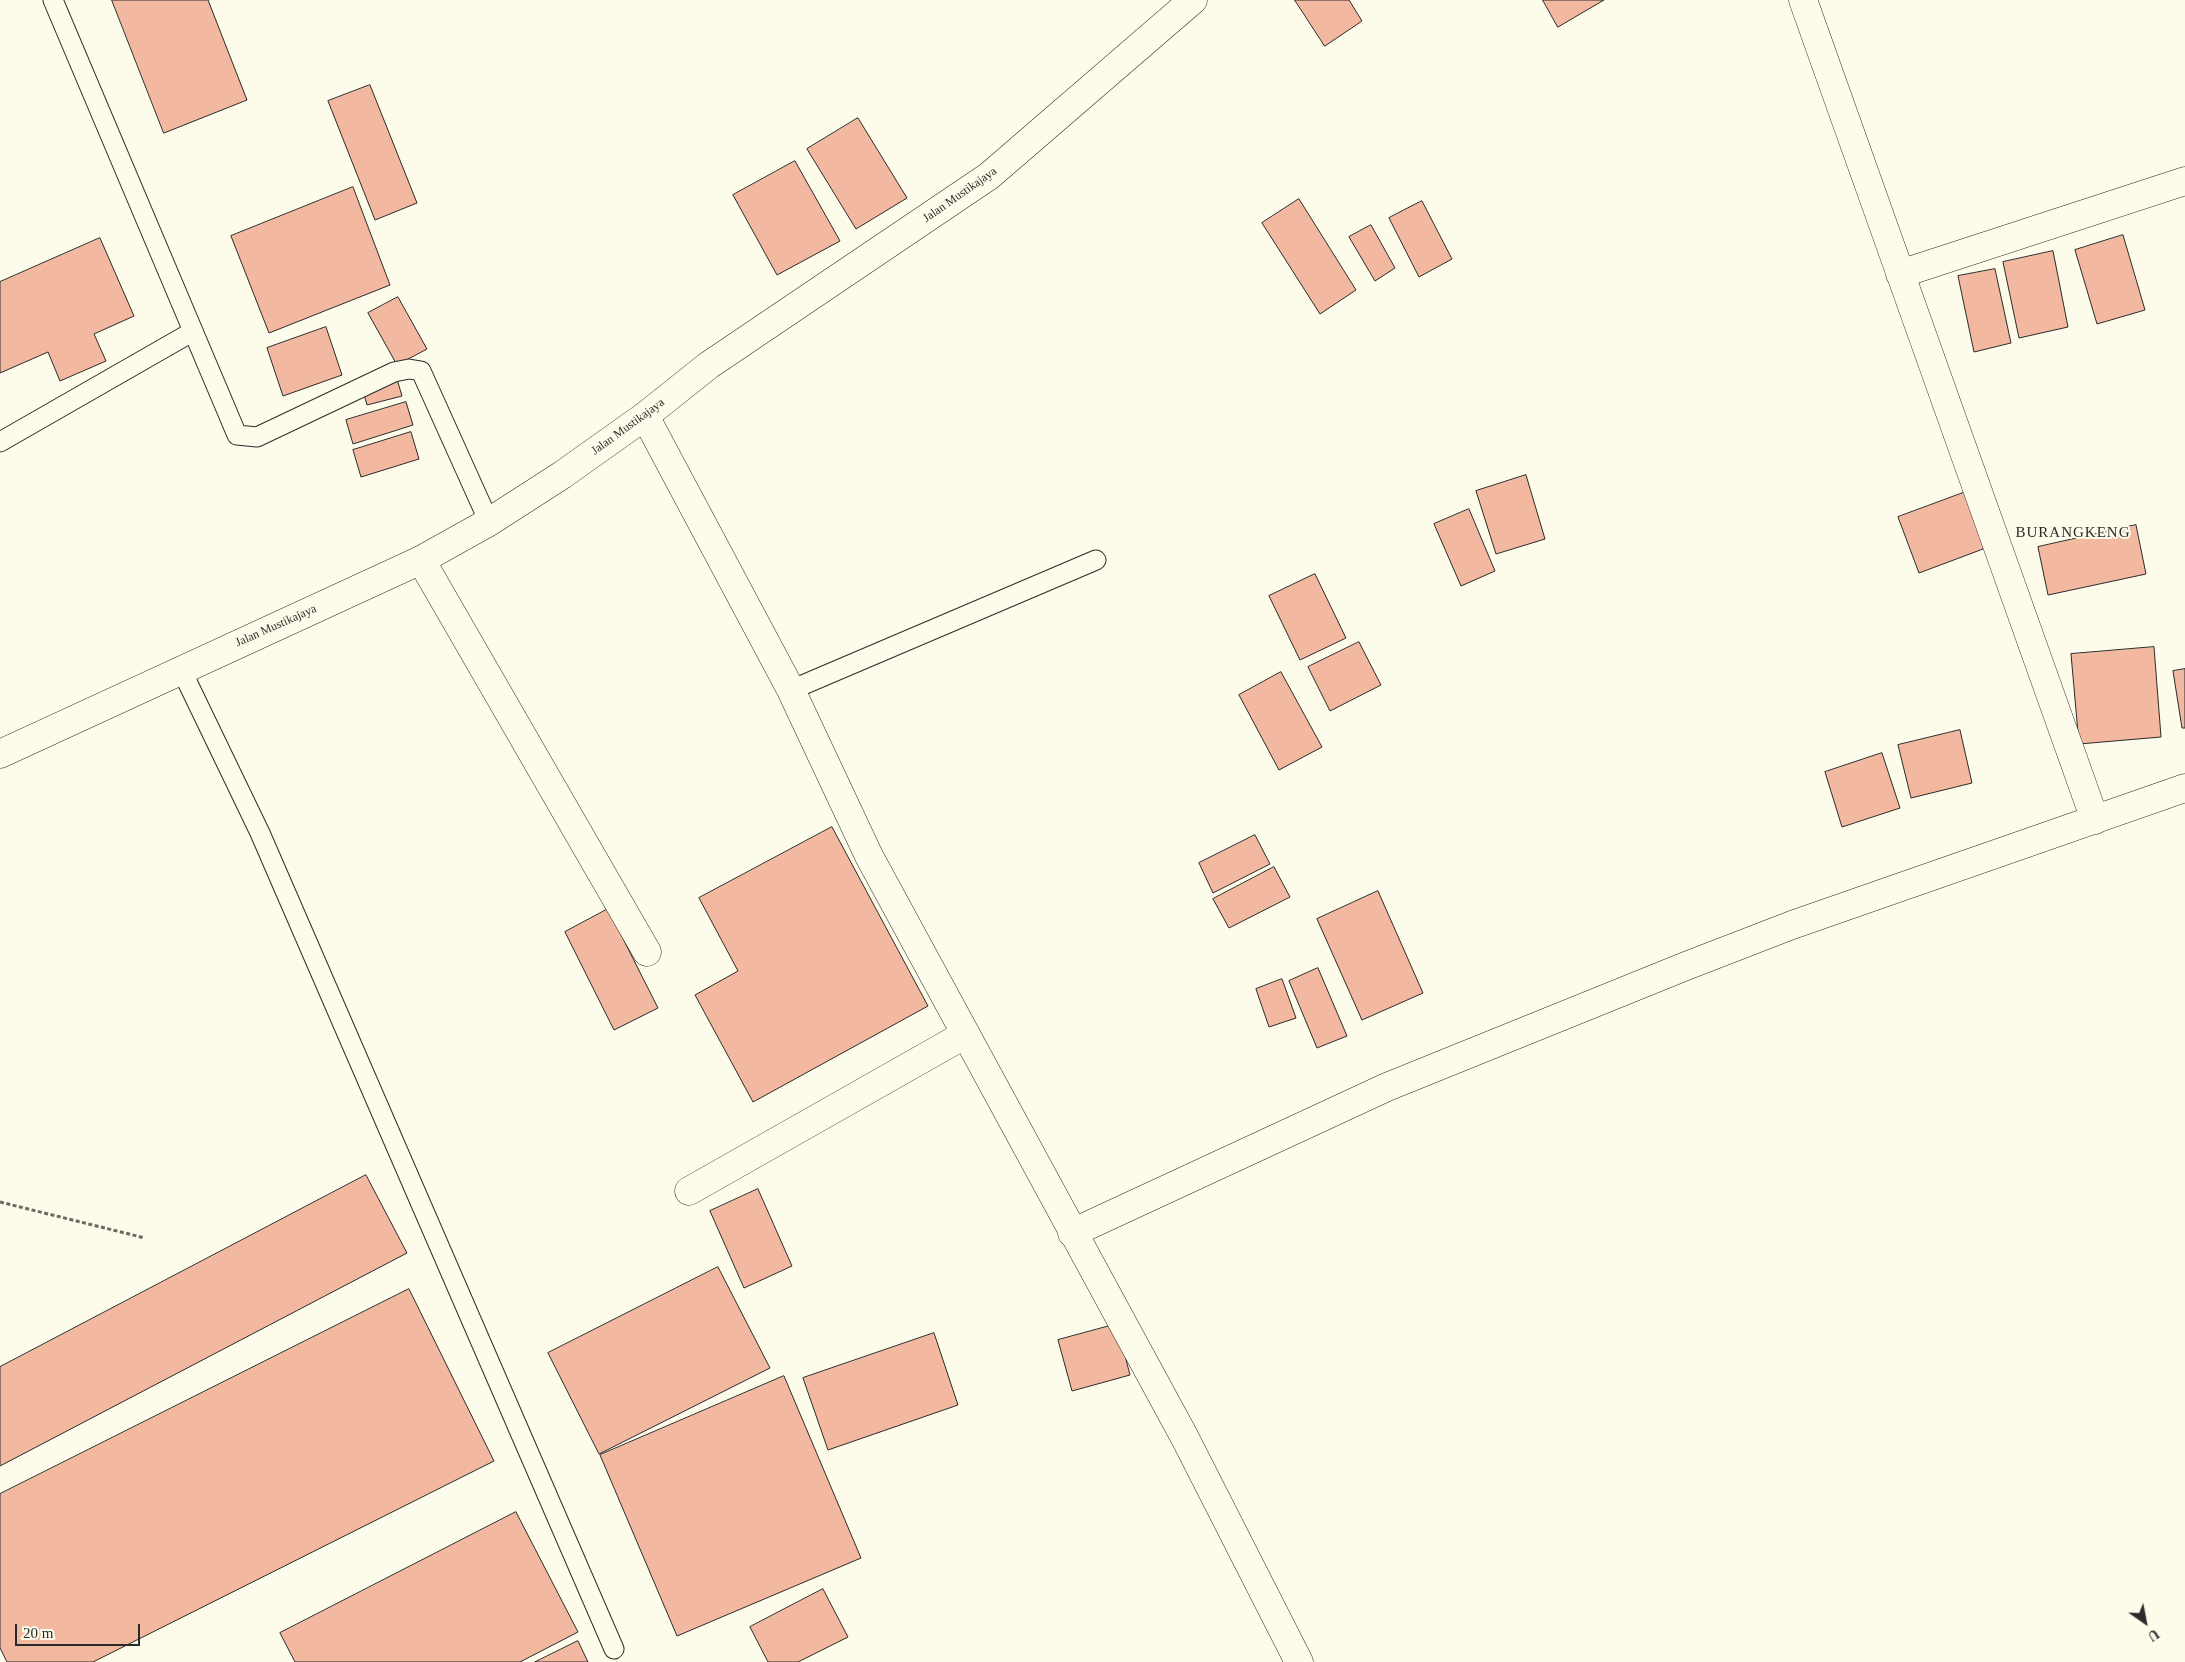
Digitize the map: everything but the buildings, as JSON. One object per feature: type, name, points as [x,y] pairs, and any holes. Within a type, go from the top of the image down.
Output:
[{"type":"street","name":"Jalan Mustikajaya","points":[[0,754],[421,560],[489,522],[562,475],[645,416],[709,365],[989,176],[1193,0]]},
{"type":"street","points":[[1803,0],[2095,820]]},
{"type":"street","points":[[1900,274],[2185,181]]},
{"type":"street","points":[[645,416],[791,690],[868,856],[1184,1438],[1299,1662]]},
{"type":"street","points":[[421,560],[647,952]]},
{"type":"street","points":[[1072,1233],[1387,1087],[1792,924],[2185,788]]},
{"type":"street","points":[[689,1191],[966,1034]]},
{"type":"lane","points":[[53,0],[237,435],[257,437],[394,372],[409,369],[421,372],[489,522]]},
{"type":"lane","points":[[0,442],[192,332]]},
{"type":"lane","points":[[791,690],[1096,560]]},
{"type":"lane","points":[[181,669],[260,833],[614,1649]]},
{"type":"path","points":[[0,1202],[145,1238]]},
{"type":"district","name":"BURANGKENG","points":[[2073,533]]}]
